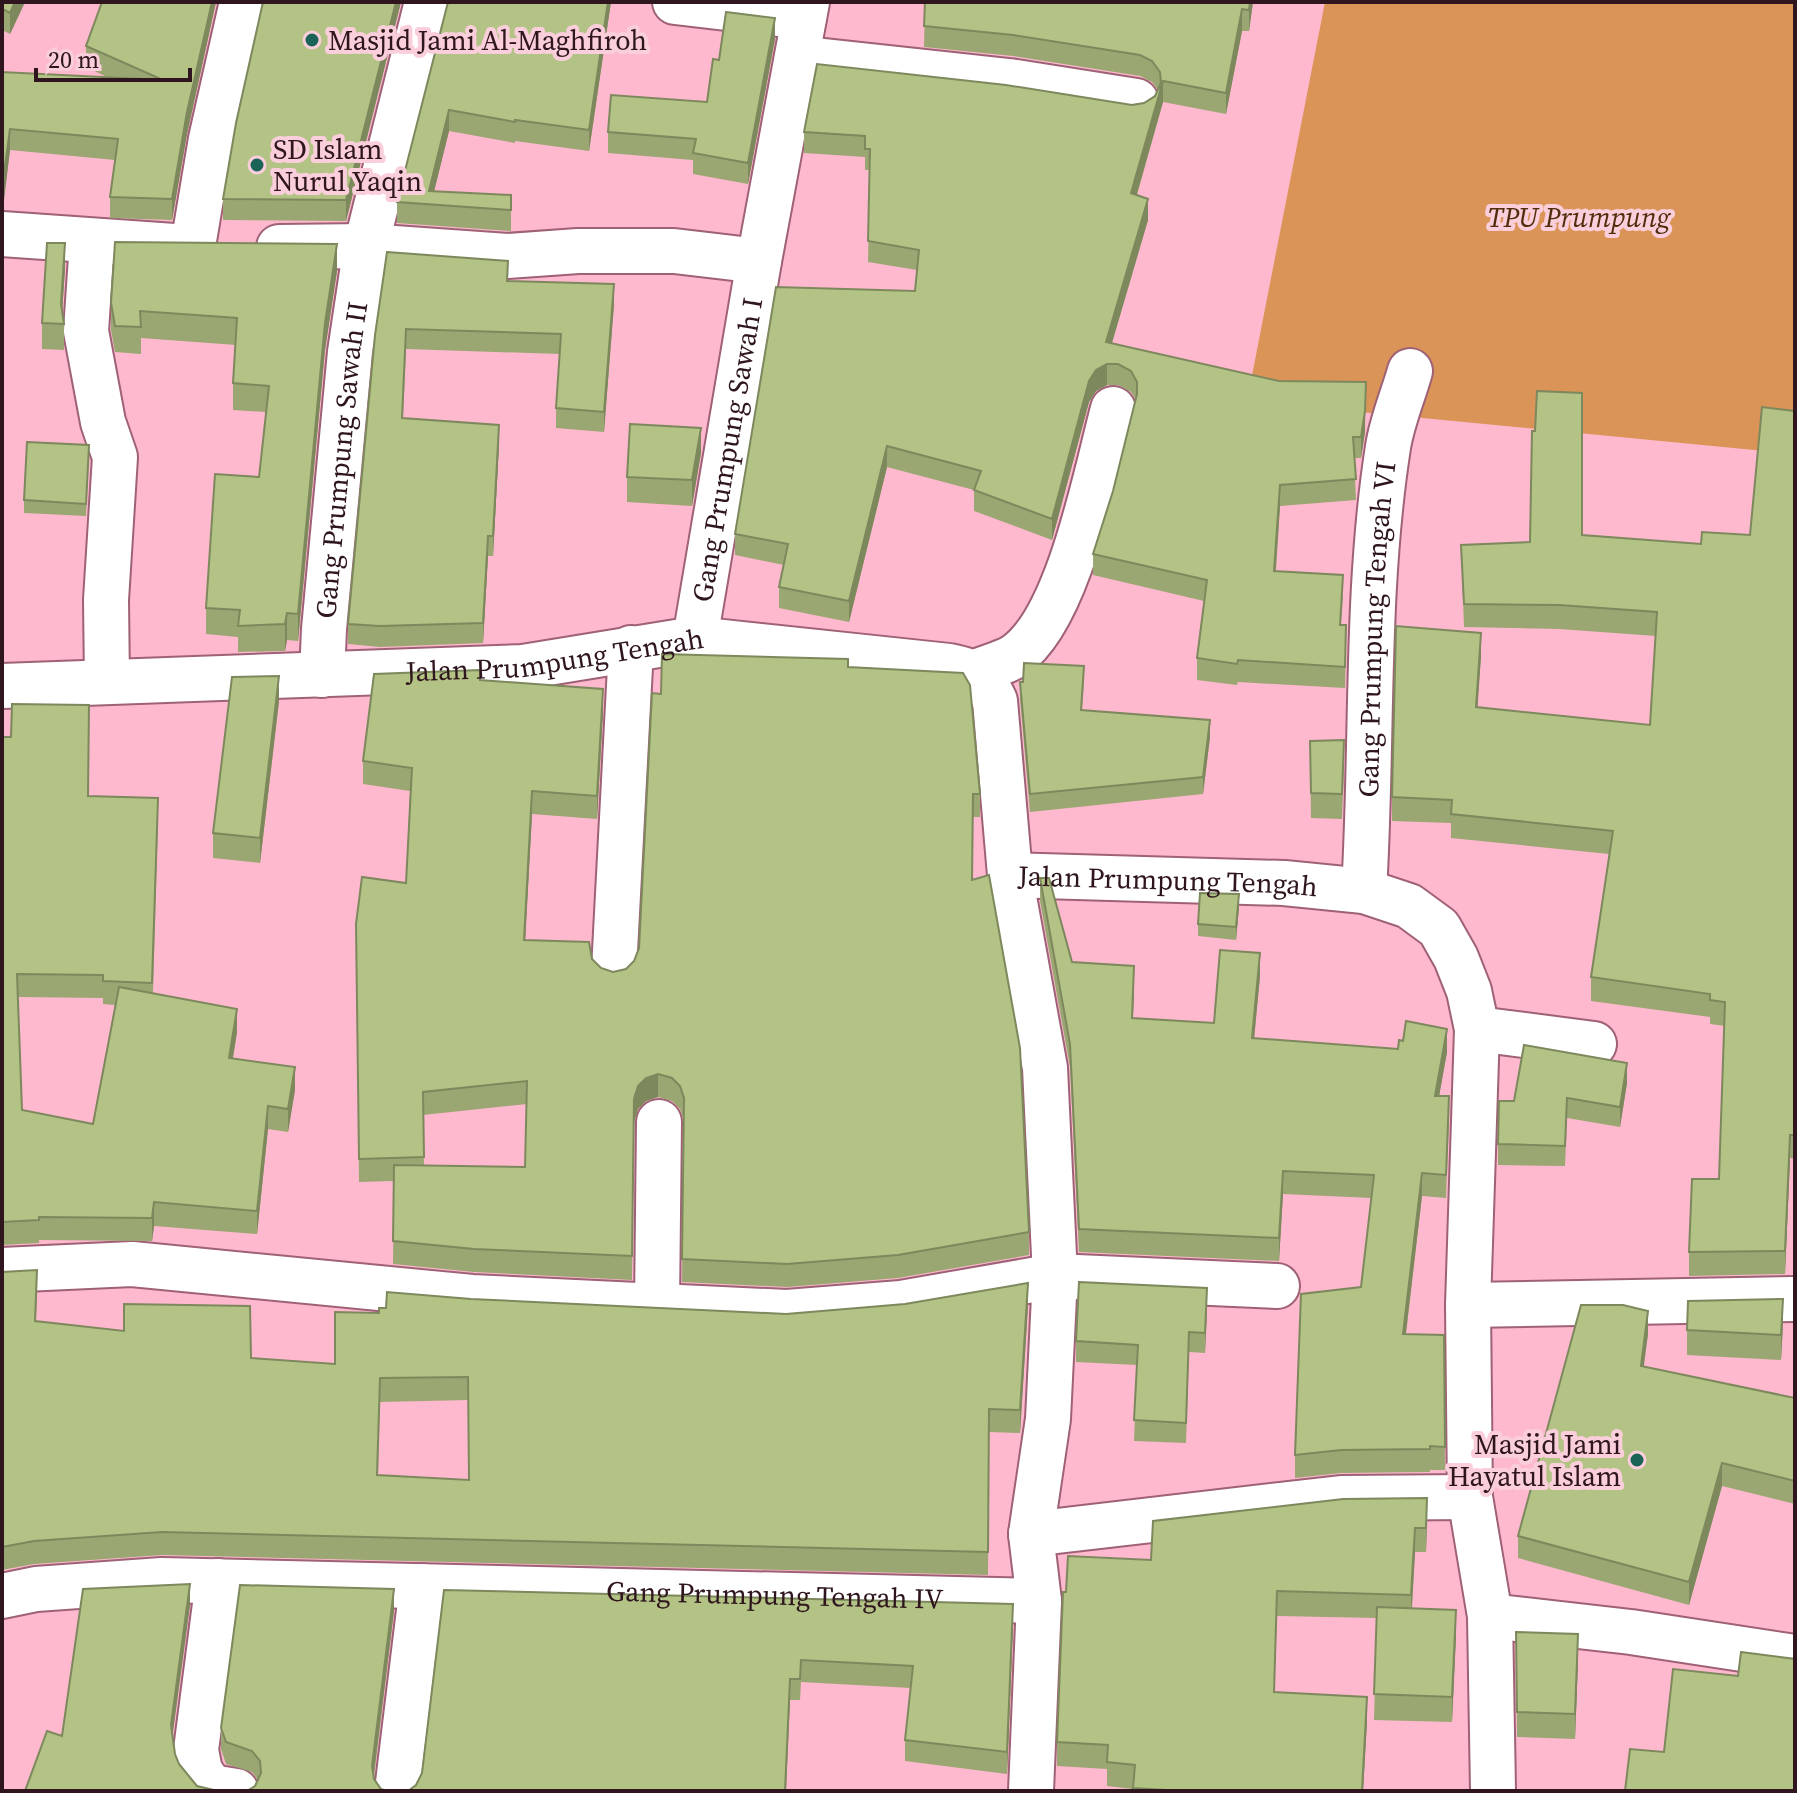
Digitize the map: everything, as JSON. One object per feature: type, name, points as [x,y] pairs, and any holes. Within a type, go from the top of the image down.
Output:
[{"type":"street","points":[[224,247],[211,139],[242,2]]},
{"type":"street","name":"Gang Prumpung Sawah II","points":[[322,675],[350,352],[366,246],[427,2]]},
{"type":"street","points":[[675,2],[803,26],[1009,81],[1136,101]]},
{"type":"street","name":"Gang Prumpung Sawah I","points":[[695,639],[759,261],[803,26]]},
{"type":"street","points":[[2,234],[92,242],[224,247],[366,246],[507,256],[578,251],[674,251],[759,261]]},
{"type":"street","points":[[92,242],[86,331],[103,422],[115,457],[106,600],[107,682]]},
{"type":"street","name":"Gang Prumpung Tengah VI","points":[[1364,891],[1369,811],[1372,596],[1388,444],[1410,371]]},
{"type":"street","points":[[975,672],[1015,656],[1048,619],[1073,558],[1113,409]]},
{"type":"street","name":"Jalan Prumpung Tengah","points":[[2,686],[523,667],[695,639],[949,666],[975,672],[987,685],[995,701],[1010,875],[1284,883],[1364,891],[1409,906],[1439,928],[1465,980],[1477,1029],[1468,1305],[1470,1497],[1490,1616],[1493,1791]]},
{"type":"street","points":[[614,970],[631,648]]},
{"type":"street","points":[[1010,875],[1045,1068],[1055,1276],[1048,1419],[1031,1534],[1039,1601],[1031,1791]]},
{"type":"street","points":[[1477,1029],[1594,1044]]},
{"type":"street","points":[[657,1306],[659,1122]]},
{"type":"street","points":[[2,1270],[132,1264],[472,1297],[801,1311],[901,1303],[1055,1276],[1277,1286]]},
{"type":"street","points":[[1468,1305],[1794,1290]]},
{"type":"street","points":[[1031,1534],[1341,1498],[1470,1497]]},
{"type":"street","name":"Gang Prumpung Tengah IV","points":[[2,1596],[36,1589],[162,1580],[1039,1601]]},
{"type":"street","points":[[218,1581],[196,1750],[200,1771],[211,1787],[236,1791]]},
{"type":"street","points":[[397,1791],[422,1586]]},
{"type":"street","points":[[1490,1616],[1631,1632],[1795,1657]]},
{"type":"green space","name":"TPU Prumpung","points":[[1325,2],[1795,2],[1795,454],[1247,401]]},
{"type":"building","points":[[2,2],[15,2],[10,13],[2,9]]},
{"type":"building","points":[[102,2],[212,2],[187,112],[172,199],[110,197],[118,139],[10,129],[2,188],[2,72],[163,80],[86,46]]},
{"type":"building","points":[[263,2],[396,2],[346,200],[223,199]]},
{"type":"building","points":[[448,2],[608,2],[589,130],[515,122],[449,110],[429,191],[511,195],[511,210],[397,202]]},
{"type":"building","points":[[925,2],[1250,2],[1249,10],[1242,9],[1226,93],[1163,81],[1131,193],[1148,199],[1106,342],[1279,381],[1366,382],[1361,437],[1353,437],[1356,479],[1280,485],[1274,571],[1343,575],[1340,625],[1346,625],[1345,667],[1238,660],[1237,664],[1197,658],[1207,580],[1093,554],[1113,491],[1137,394],[1137,382],[1131,371],[1118,364],[1107,364],[1096,370],[1089,381],[1052,519],[974,490],[981,471],[887,446],[849,601],[779,587],[788,544],[735,534],[776,287],[915,291],[919,250],[868,241],[870,149],[865,149],[865,136],[804,132],[817,64],[1006,85],[1132,105],[1144,103],[1155,96],[1161,83],[1160,72],[1152,61],[1140,55],[1013,35],[924,26]]},
{"type":"building","points":[[726,12],[775,18],[748,163],[693,153],[696,139],[608,132],[611,95],[707,102],[713,59],[719,60]]},
{"type":"building","points":[[115,242],[337,244],[325,323],[298,614],[287,613],[285,624],[238,626],[240,610],[206,608],[215,474],[259,477],[269,386],[233,383],[237,318],[140,311],[141,327],[115,326],[111,303]]},
{"type":"building","points":[[47,243],[65,243],[61,304],[64,324],[42,323]]},
{"type":"building","points":[[387,252],[508,261],[507,281],[614,284],[604,412],[556,408],[561,334],[406,329],[402,418],[499,425],[493,536],[488,536],[483,623],[348,624],[375,335]]},
{"type":"building","points":[[1537,391],[1582,393],[1582,535],[1701,544],[1702,532],[1750,535],[1762,407],[1795,411],[1795,1135],[1790,1135],[1785,1251],[1689,1252],[1692,1179],[1719,1179],[1725,1002],[1710,1000],[1710,994],[1591,977],[1613,831],[1451,814],[1452,800],[1392,797],[1396,626],[1481,633],[1476,707],[1650,725],[1657,612],[1559,605],[1464,604],[1461,545],[1530,542],[1532,431],[1535,431]]},
{"type":"building","points":[[630,424],[701,428],[692,480],[627,477]]},
{"type":"building","points":[[27,442],[89,445],[86,504],[24,500]]},
{"type":"building","points":[[662,654],[848,659],[848,667],[963,673],[970,685],[980,794],[973,794],[972,880],[989,875],[1020,1048],[1029,1232],[898,1255],[787,1264],[682,1259],[684,1098],[680,1086],[672,1078],[658,1074],[646,1078],[638,1086],[634,1099],[632,1256],[474,1249],[393,1241],[394,1165],[525,1167],[527,1081],[423,1092],[424,1157],[359,1159],[356,924],[362,877],[406,883],[412,768],[363,761],[374,674],[480,670],[480,680],[603,689],[597,796],[532,791],[524,940],[589,942],[592,959],[601,968],[613,972],[626,969],[634,961],[639,948],[652,693],[661,694]]},
{"type":"building","points":[[1024,663],[1084,666],[1081,710],[1210,720],[1203,777],[1030,794],[1020,682],[1023,682]]},
{"type":"building","points":[[279,676],[260,838],[213,833],[232,677]]},
{"type":"building","points":[[12,704],[89,705],[88,796],[158,798],[152,983],[103,981],[103,975],[17,974],[22,1110],[93,1124],[119,987],[237,1009],[229,1058],[295,1067],[288,1109],[268,1106],[257,1211],[154,1202],[152,1218],[39,1217],[39,1220],[2,1222],[2,737],[11,737]]},
{"type":"building","points":[[1344,740],[1342,794],[1311,793],[1310,741]]},
{"type":"building","points":[[1040,878],[1049,878],[1072,962],[1134,966],[1132,1018],[1214,1023],[1220,950],[1260,953],[1252,1038],[1398,1049],[1399,1040],[1403,1041],[1406,1021],[1447,1029],[1435,1096],[1449,1096],[1446,1175],[1422,1173],[1403,1334],[1444,1335],[1445,1447],[1341,1450],[1295,1455],[1301,1294],[1361,1287],[1374,1175],[1283,1171],[1279,1238],[1079,1229],[1070,1044]]},
{"type":"building","points":[[1200,893],[1239,894],[1236,927],[1198,924]]},
{"type":"building","points":[[1524,1045],[1627,1063],[1620,1107],[1567,1098],[1565,1146],[1498,1144],[1499,1101],[1514,1101]]},
{"type":"building","points":[[37,1270],[35,1321],[124,1331],[124,1304],[250,1306],[251,1358],[335,1364],[335,1312],[379,1313],[379,1308],[386,1308],[387,1292],[786,1314],[905,1304],[1028,1283],[1020,1410],[989,1409],[988,1552],[162,1532],[34,1541],[2,1547],[2,1272]],"holes":[[[468,1377],[469,1480],[377,1475],[380,1378]]]},
{"type":"building","points":[[1079,1282],[1207,1288],[1205,1333],[1189,1332],[1186,1423],[1134,1420],[1138,1345],[1076,1341]]},
{"type":"building","points":[[1783,1299],[1781,1335],[1687,1330],[1688,1301]]},
{"type":"building","name":"Masjid Jami Hayatul Islam","points":[[1581,1305],[1623,1305],[1648,1311],[1641,1366],[1795,1398],[1795,1481],[1722,1463],[1689,1582],[1518,1536]]},
{"type":"building","points":[[1427,1498],[1426,1528],[1415,1528],[1411,1595],[1277,1591],[1274,1692],[1367,1697],[1362,1791],[1133,1788],[1135,1765],[1107,1762],[1108,1745],[1057,1742],[1063,1592],[1066,1592],[1068,1556],[1151,1560],[1153,1521],[1343,1499]]},
{"type":"building","points":[[190,1584],[171,1725],[179,1764],[197,1786],[218,1791],[25,1791],[47,1731],[62,1736],[83,1589]]},
{"type":"building","points":[[240,1585],[394,1589],[372,1766],[374,1779],[381,1789],[387,1791],[247,1791],[255,1786],[261,1773],[260,1761],[252,1751],[226,1742],[221,1728]]},
{"type":"building","points":[[444,1590],[1013,1604],[1007,1752],[905,1740],[913,1666],[801,1660],[800,1679],[790,1679],[785,1791],[408,1791],[416,1785],[422,1773]]},
{"type":"building","points":[[1377,1607],[1456,1610],[1452,1697],[1374,1694]]},
{"type":"building","points":[[1516,1632],[1578,1634],[1575,1714],[1517,1712]]},
{"type":"building","points":[[1741,1652],[1795,1659],[1795,1791],[1625,1791],[1630,1749],[1664,1752],[1673,1669],[1738,1676]]},
{"type":"place","name":"Masjid Jami Al-Maghfiroh","points":[[312,40]]},
{"type":"place","name":"SD Islam Nurul Yaqin","points":[[257,165]]},
{"type":"place","name":"Masjid Jami Hayatul Islam","points":[[1637,1460]]}]
